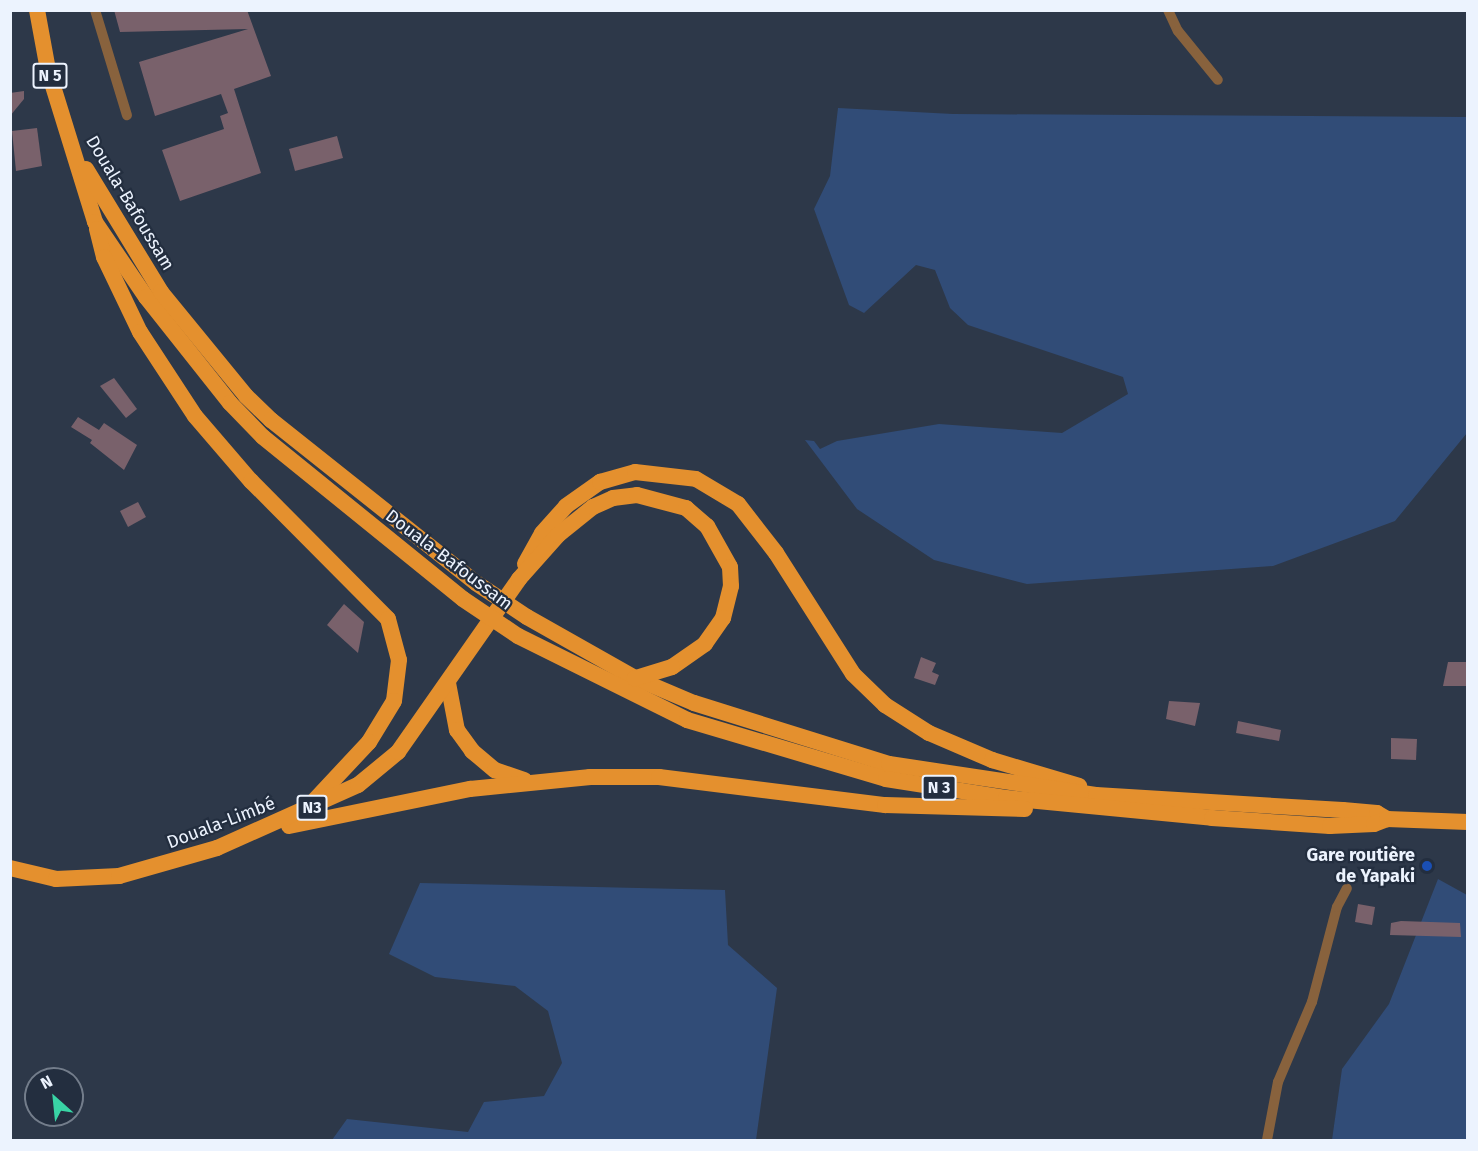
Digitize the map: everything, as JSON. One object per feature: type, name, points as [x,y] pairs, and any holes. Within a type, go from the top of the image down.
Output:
[{"type":"highway","name":"N 5","points":[[37,10],[48,70],[69,140]]},
{"type":"highway","name":"Douala-Bafoussam","points":[[69,140],[95,222],[153,307],[244,418],[464,599],[518,636],[687,720],[739,738],[886,779],[1092,801]]},
{"type":"highway","name":"Douala-Bafoussam","points":[[69,140],[142,265],[240,389],[271,420],[476,583],[527,617],[635,678]]},
{"type":"highway","points":[[95,222],[104,257],[122,296],[195,416],[251,481],[381,608],[396,641],[399,678],[388,712],[369,742],[302,812]]},
{"type":"highway","points":[[519,579],[542,533],[566,506],[600,482],[635,472],[696,479],[738,504],[776,553],[853,674],[885,705],[929,733],[992,760],[1050,775],[1092,801]]},
{"type":"highway","points":[[519,579],[558,535],[592,507],[613,498],[637,495],[686,508],[706,526],[724,553],[730,567],[728,603],[716,629],[688,657],[672,667],[635,678]]},
{"type":"highway","name":"Douala-Limbé","points":[[10,868],[56,879],[119,876],[177,862],[255,832],[358,785],[385,764],[448,683],[519,579]]},
{"type":"highway","name":"N 3","points":[[635,678],[747,722],[889,764],[1092,801],[1343,810],[1377,813],[1387,819],[1467,822]]},
{"type":"highway","points":[[448,683],[457,730],[472,751],[495,770],[530,782]]},
{"type":"highway","points":[[255,832],[470,789],[530,782],[659,777],[885,806],[978,810],[1092,801]]},
{"type":"street","points":[[95,10],[127,115]]},
{"type":"street","points":[[1168,10],[1178,31],[1218,80]]},
{"type":"street","points":[[1267,1140],[1278,1082],[1312,1002],[1337,907],[1347,888]]},
{"type":"shaded area","points":[[838,108],[953,114],[1467,117],[1467,433],[1395,521],[1273,566],[1027,584],[934,560],[857,509],[805,440],[814,441],[820,449],[837,441],[939,424],[1062,433],[1128,394],[1123,377],[968,325],[950,308],[935,270],[916,265],[864,313],[849,305],[814,209],[830,176]]},
{"type":"shaded area","points":[[1438,879],[1467,895],[1467,1140],[1332,1140],[1342,1069],[1389,1004]]},
{"type":"shaded area","points":[[420,883],[725,890],[728,945],[777,988],[756,1140],[332,1140],[347,1119],[468,1132],[484,1102],[544,1096],[562,1063],[548,1011],[515,986],[435,977],[389,954]]},
{"type":"building","points":[[114,10],[247,10],[271,76],[234,89],[261,173],[180,201],[162,150],[224,129],[220,116],[228,113],[221,94],[155,116],[139,62],[248,29],[120,32]]},
{"type":"building","points":[[24,91],[24,99],[10,116],[10,93]]},
{"type":"building","points":[[37,128],[42,166],[16,171],[12,131]]},
{"type":"building","points":[[337,136],[343,158],[295,171],[289,149]]},
{"type":"building","points":[[114,378],[137,409],[126,418],[100,386]]},
{"type":"building","points":[[78,417],[99,430],[104,423],[137,445],[124,470],[90,443],[92,440],[71,427]]},
{"type":"building","points":[[138,502],[146,517],[128,527],[120,511]]},
{"type":"building","points":[[344,604],[364,622],[358,653],[327,625]]},
{"type":"building","points":[[921,657],[936,663],[932,672],[939,675],[935,685],[914,678]]},
{"type":"building","points":[[1448,662],[1467,662],[1467,686],[1443,686]]},
{"type":"building","points":[[1169,701],[1200,703],[1195,726],[1166,719]]},
{"type":"building","points":[[1238,721],[1281,730],[1279,741],[1236,733]]},
{"type":"building","points":[[1391,738],[1417,739],[1416,760],[1391,759]]},
{"type":"building","points":[[1358,904],[1375,907],[1372,925],[1355,922]]},
{"type":"building","points":[[1401,921],[1460,923],[1461,937],[1390,935],[1391,923]]},
{"type":"place","name":"Gare routière de Yapaki","points":[[1427,866]]}]
